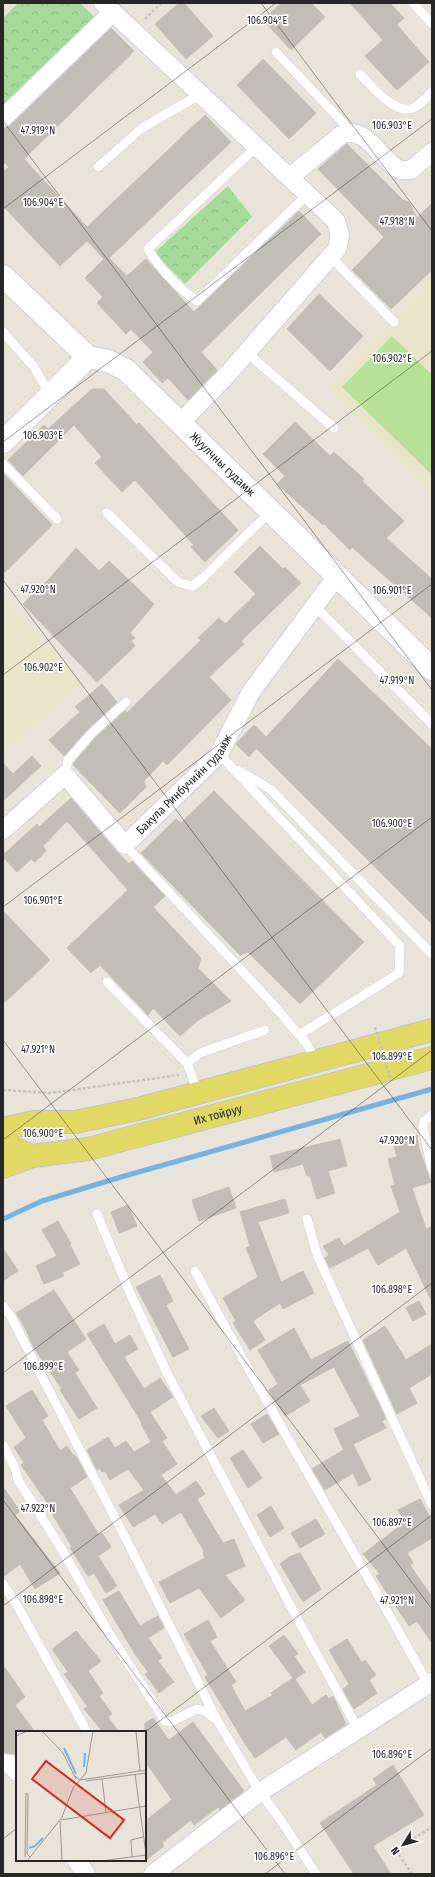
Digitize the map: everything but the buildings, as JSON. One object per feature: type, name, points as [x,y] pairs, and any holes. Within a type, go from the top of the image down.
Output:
[{"type":"main road","points":[[3,276],[88,358],[3,442]]},
{"type":"main road","name":"Жуулчны гудамж","points":[[88,358],[108,361],[126,370],[337,576],[429,660]]},
{"type":"main road","points":[[3,1129],[34,1122],[75,1122],[138,1109],[432,1030]]},
{"type":"main road","name":"Их тойруу","points":[[3,1144],[32,1156],[88,1149],[432,1058]]},
{"type":"main road","points":[[3,1167],[32,1156]]},
{"type":"street","points":[[3,118],[108,8],[336,221],[339,228],[340,242],[338,249],[247,353],[180,423]]},
{"type":"street","points":[[290,177],[341,135],[352,132],[364,138],[400,170],[411,170],[432,152]]},
{"type":"street","name":"Бакула Ринбучийн гудамж","points":[[65,775],[125,845],[223,759],[251,692],[337,576]]},
{"type":"street","points":[[3,830],[65,775]]},
{"type":"street","points":[[153,1874],[260,1792],[430,1683]]},
{"type":"street","points":[[3,1763],[10,1764],[16,1771]]},
{"type":"street","points":[[77,1861],[86,1874]]},
{"type":"lane","points":[[413,3],[432,24]]},
{"type":"lane","points":[[276,52],[352,132]]},
{"type":"lane","points":[[360,74],[392,106],[405,111],[414,108],[432,92]]},
{"type":"lane","points":[[98,167],[142,128],[201,94]]},
{"type":"lane","points":[[257,146],[148,249],[156,261],[189,296],[197,301],[308,194]]},
{"type":"lane","points":[[331,257],[394,322]]},
{"type":"lane","points":[[3,332],[34,367],[50,396]]},
{"type":"lane","points":[[247,353],[334,428]]},
{"type":"lane","points":[[3,464],[56,519]]},
{"type":"lane","points":[[107,512],[178,582],[192,586],[203,578],[271,511]]},
{"type":"lane","points":[[315,606],[432,724]]},
{"type":"lane","points":[[65,775],[68,760],[92,733],[126,702]]},
{"type":"lane","points":[[223,759],[270,789],[432,954]]},
{"type":"lane","points":[[223,759],[400,946],[400,973],[299,1035]]},
{"type":"lane","points":[[125,845],[270,1001],[299,1035],[317,1061]]},
{"type":"lane","points":[[107,982],[187,1063],[198,1093]]},
{"type":"lane","points":[[187,1063],[200,1053],[265,1030]]},
{"type":"lane","points":[[432,1115],[424,1121],[423,1128],[432,1169]]},
{"type":"lane","points":[[97,1214],[131,1295],[166,1371],[358,1730]]},
{"type":"lane","points":[[307,1219],[317,1255],[432,1505]]},
{"type":"lane","points":[[195,1271],[238,1353],[430,1683]]},
{"type":"lane","points":[[3,1306],[10,1315],[76,1440],[217,1720],[260,1792],[280,1819],[316,1874]]},
{"type":"lane","points":[[3,1445],[15,1468],[18,1480],[61,1548],[109,1633],[165,1721],[171,1722],[197,1709],[205,1711],[217,1720]]},
{"type":"lane","points":[[3,1584],[18,1607],[86,1731]]},
{"type":"path","points":[[134,31],[161,3]]},
{"type":"path","points":[[375,1027],[391,1080]]},
{"type":"path","points":[[412,1874],[396,1850],[432,1827]]},
{"type":"shaded area","points":[[432,279],[432,496],[328,388]]},
{"type":"shaded area","points":[[3,600],[82,682],[3,756]]},
{"type":"green space","points":[[18,3],[80,3],[94,17],[3,107],[3,18]]},
{"type":"green space","points":[[228,186],[252,217],[185,284],[154,253]]},
{"type":"green space","points":[[392,336],[432,375],[432,471],[430,473],[342,387]]},
{"type":"waterway","points":[[3,1219],[42,1201],[121,1177],[432,1089]]}]
